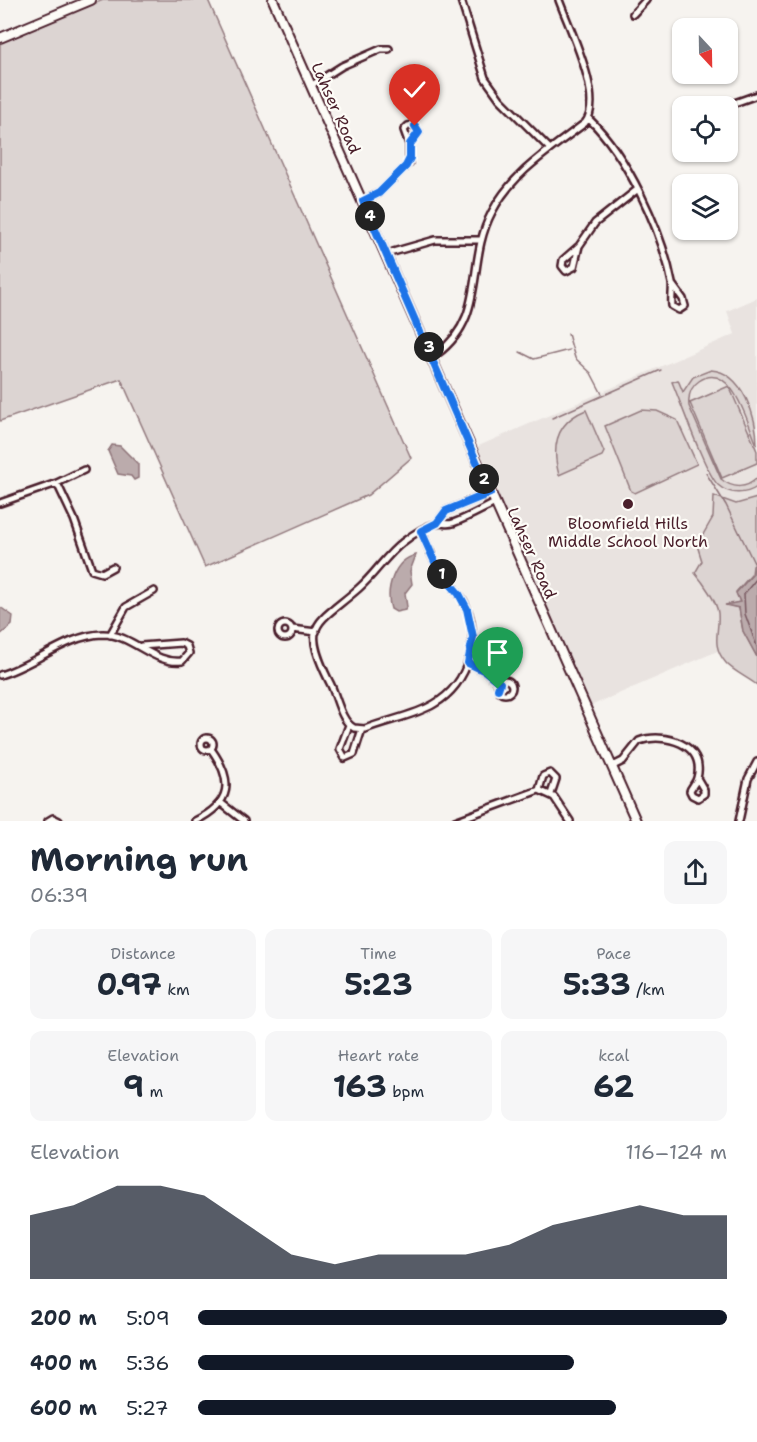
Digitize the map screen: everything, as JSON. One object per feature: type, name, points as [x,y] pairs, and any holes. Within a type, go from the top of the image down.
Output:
[{"type":"street","points":[[0,38],[91,0]]},
{"type":"street","name":"Lahser Road","points":[[273,0],[635,821]]},
{"type":"street","points":[[461,0],[485,78],[504,103],[550,149]]},
{"type":"street","points":[[437,354],[458,334],[468,317],[480,240],[499,199],[522,173],[589,118],[592,108],[591,90],[559,0]]},
{"type":"street","points":[[633,14],[645,0]]},
{"type":"street","points":[[312,85],[342,66],[381,49],[389,49]]},
{"type":"street","points":[[738,102],[757,95]]},
{"type":"street","points":[[589,118],[618,155],[638,189],[672,284]]},
{"type":"street","points":[[363,201],[379,193],[406,166],[410,158],[410,144]]},
{"type":"street","points":[[579,246],[574,267],[566,271],[562,266],[562,260],[579,246],[595,223],[638,189]]},
{"type":"street","points":[[393,252],[435,240],[480,240]]},
{"type":"street","points":[[0,503],[57,483],[84,470]]},
{"type":"street","points":[[57,483],[74,519],[92,570],[102,573],[113,567]]},
{"type":"street","points":[[362,729],[354,754],[345,758],[340,749],[349,725],[317,655],[316,632],[327,612],[360,588],[399,545],[437,523],[446,511],[490,493]]},
{"type":"street","points":[[437,523],[452,524],[495,503]]},
{"type":"street","points":[[349,725],[362,729],[436,703],[455,686],[468,663],[473,637],[467,609],[459,594],[439,571],[421,531]]},
{"type":"street","points":[[110,635],[126,607],[154,591]]},
{"type":"street","points":[[292,629],[316,632]]},
{"type":"street","points":[[0,675],[71,642],[87,637],[110,635],[141,646],[170,661],[182,661],[189,653],[187,646],[181,644],[141,646]]},
{"type":"street","points":[[468,663],[485,671],[500,683]]},
{"type":"street","points":[[612,766],[623,761],[639,741],[672,739],[685,745],[692,753],[697,778]]},
{"type":"street","points":[[195,821],[221,803],[225,789],[225,776],[211,749]]},
{"type":"street","points":[[739,821],[748,779],[757,762]]},
{"type":"street","points":[[539,790],[543,776],[550,773],[556,779],[550,794]]},
{"type":"street","points":[[455,821],[539,790],[550,794],[570,821]]},
{"type":"street","points":[[221,803],[244,821]]},
{"type":"street","points":[[48,821],[55,818],[59,821]]},
{"type":"shaded area","points":[[103,0],[208,0],[411,458],[368,495],[205,567],[121,379],[0,421],[0,42]]},
{"type":"shaded area","name":"Bloomfield Hills Middle School North","points":[[757,298],[757,634],[588,707],[474,448],[735,334],[727,311]]},
{"type":"shaded area","points":[[711,370],[722,373],[740,387],[751,410],[757,445],[737,397],[721,379],[711,377],[696,383],[690,392],[689,406],[721,479],[730,485],[744,486],[757,478],[757,487],[747,491],[737,493],[727,491],[713,478],[672,382],[678,380],[683,392],[693,377]]},
{"type":"shaded area","points":[[729,386],[757,451],[757,463],[722,478],[690,403]]},
{"type":"shaded area","points":[[586,410],[604,452],[602,456],[559,475],[556,454],[558,436],[568,421]]},
{"type":"shaded area","points":[[641,410],[657,411],[677,420],[697,464],[635,493],[631,491],[605,426]]},
{"type":"shaded area","points":[[714,496],[736,504],[757,498],[757,563],[753,566],[752,574],[736,592],[740,602],[728,605],[739,608],[743,631],[757,657],[757,685],[733,669],[721,656],[717,644],[717,608],[695,573],[702,561],[697,545],[713,517]]},
{"type":"water","points":[[112,445],[120,446],[138,464],[138,478],[134,480],[131,476],[118,474],[108,451]]},
{"type":"water","points":[[416,555],[410,571],[412,584],[405,593],[407,607],[405,610],[396,612],[391,609],[389,601],[390,584],[402,563]]},
{"type":"water","points":[[755,562],[757,563],[757,657],[743,631],[739,608],[725,605],[740,602],[736,593],[753,574]]},
{"type":"water","points":[[0,607],[13,616],[12,625],[0,635]]},
{"type":"waterway","points":[[568,334],[575,358],[591,373],[602,394]]},
{"type":"waterway","points":[[520,352],[534,359],[569,350]]},
{"type":"waterway","points":[[552,418],[661,370]]},
{"type":"waterway","points":[[706,473],[726,505],[754,563]]},
{"type":"place","name":"Bloomfield Hills Middle School North","points":[[628,504]]},
{"type":"route","points":[[415,126],[419,132],[410,144],[409,163],[379,193],[363,201],[436,364],[490,493],[446,511],[437,523],[421,531],[439,571],[459,594],[467,609],[473,637],[468,663],[491,675],[500,683],[498,689]]}]
